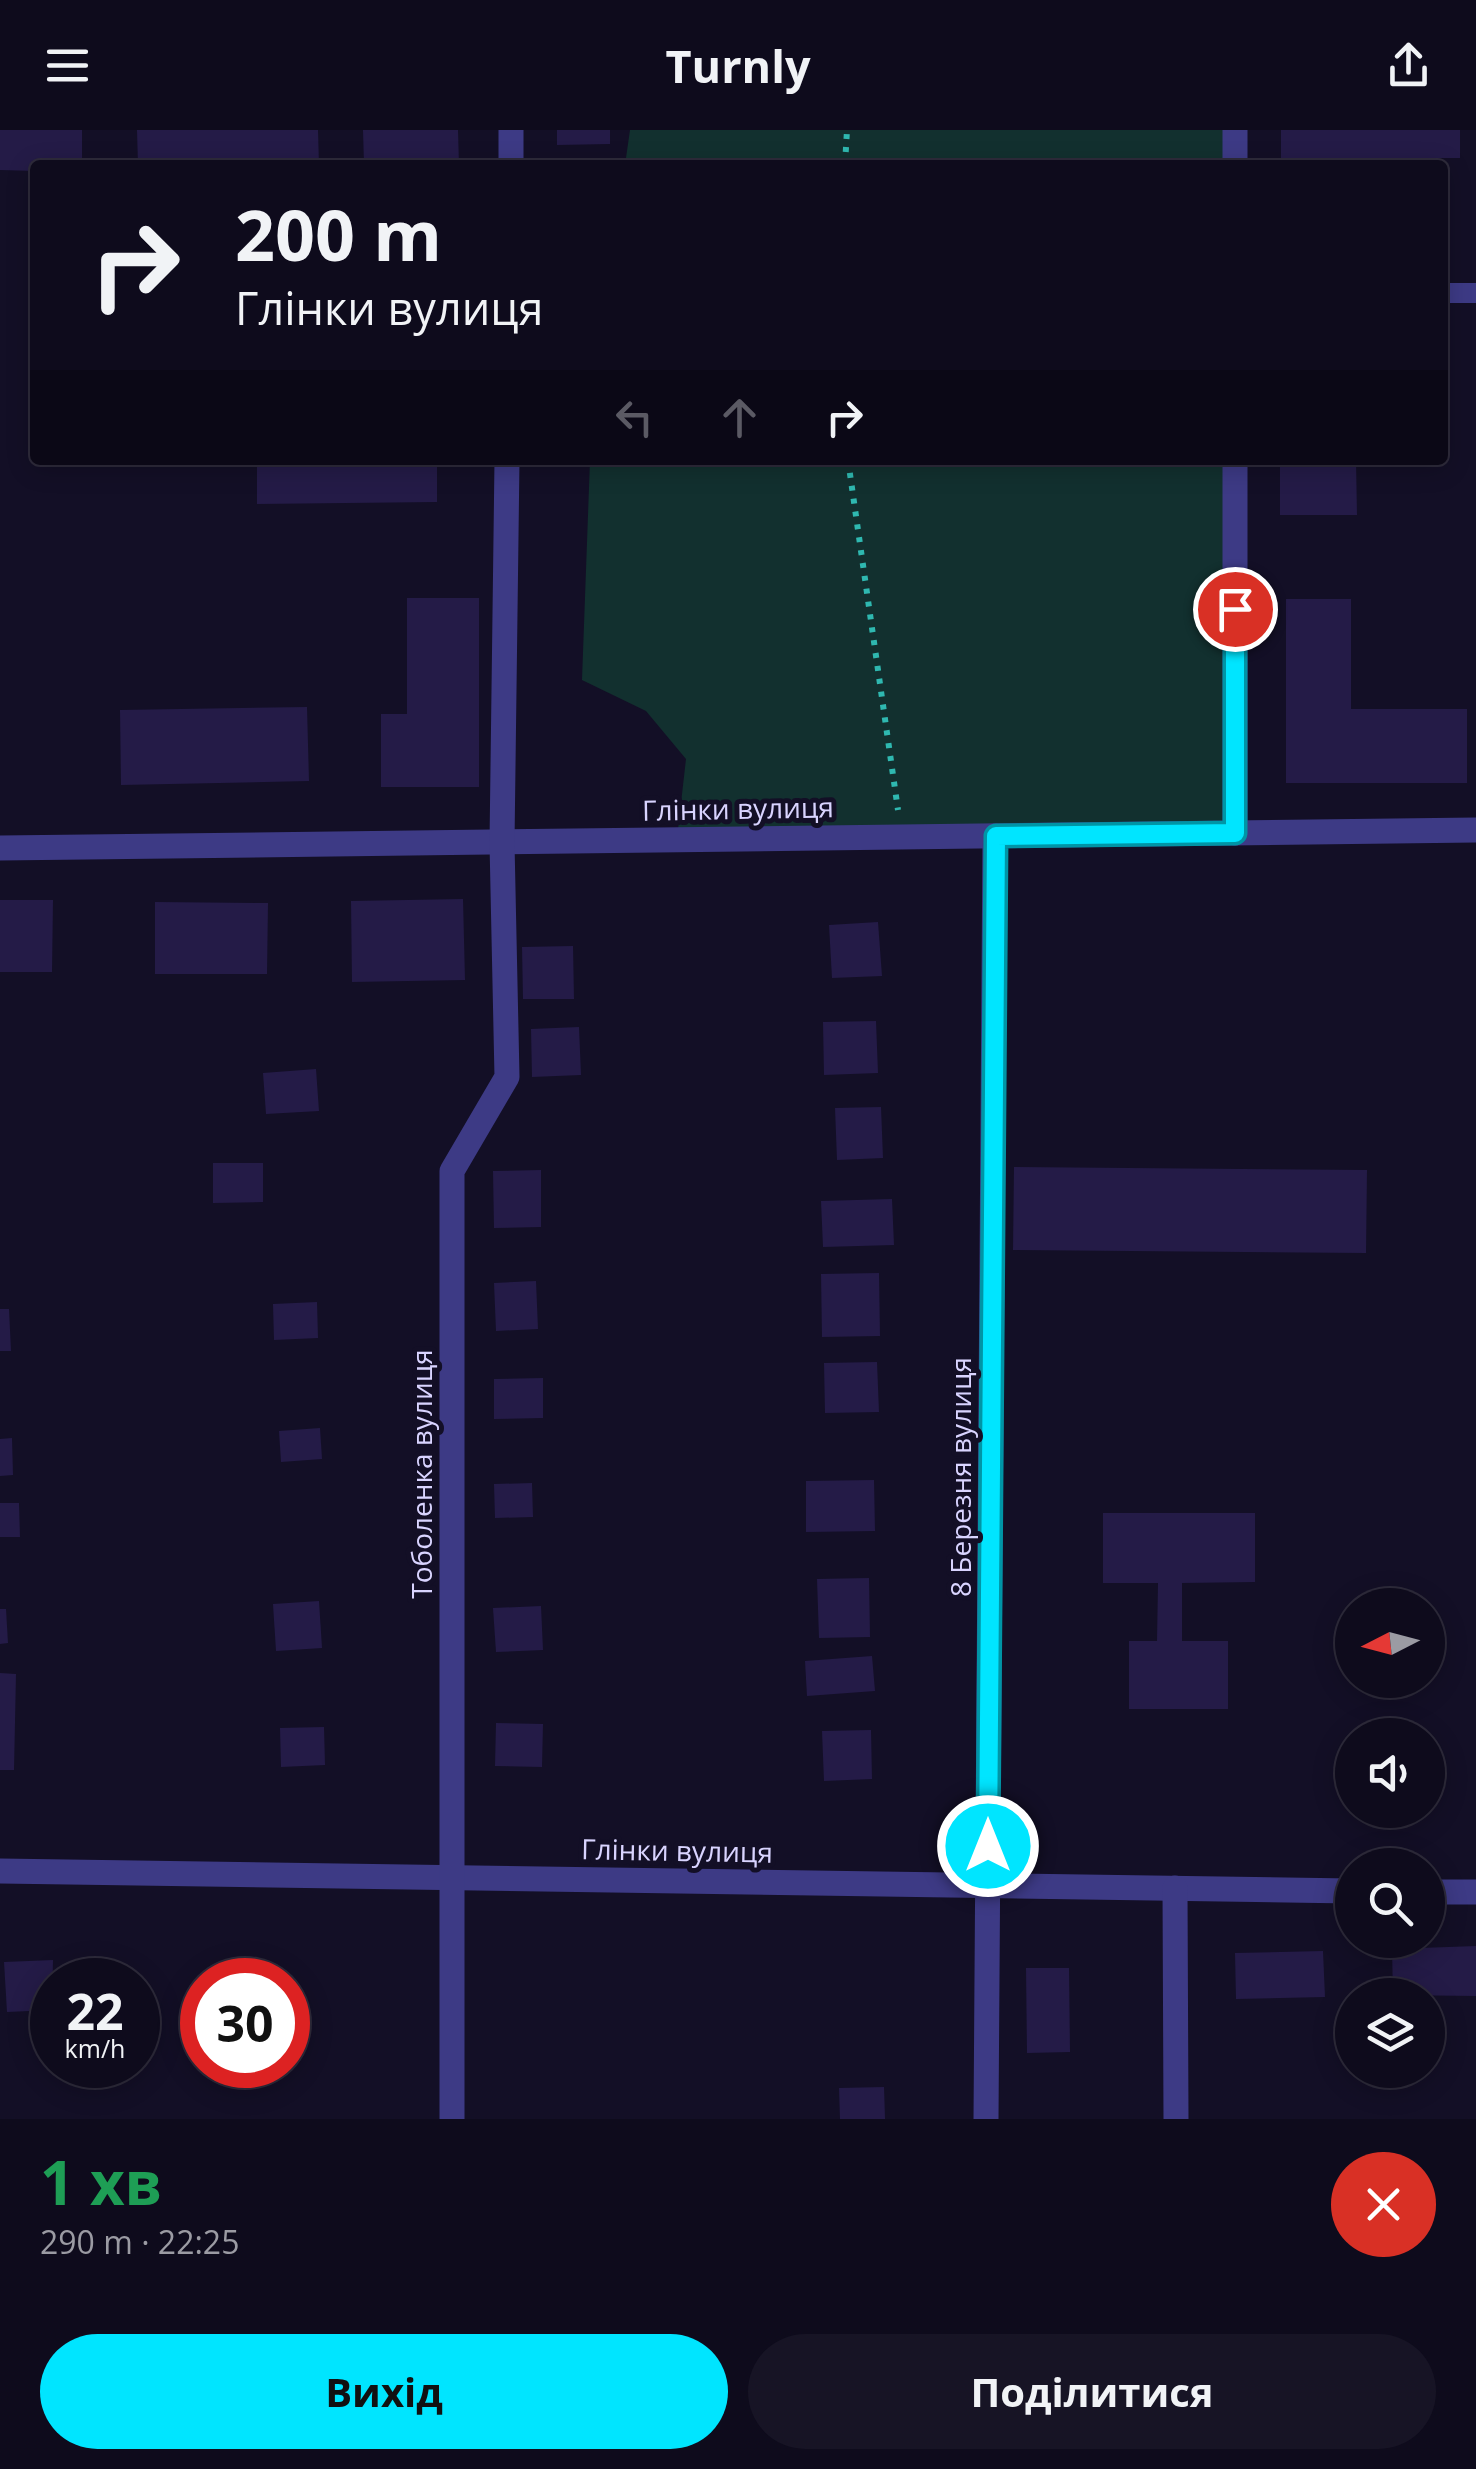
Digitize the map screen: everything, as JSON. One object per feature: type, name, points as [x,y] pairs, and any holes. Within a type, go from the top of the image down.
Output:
[{"type":"street","points":[[511,160],[512,130]]},
{"type":"street","points":[[1235,160],[1236,130]]},
{"type":"street","name":"Тоболенка вулиця","points":[[452,2119],[452,1170],[507,1077],[502,843],[507,465]]},
{"type":"street","points":[[1235,465],[1235,833]]},
{"type":"street","name":"Глінки вулиця","points":[[0,848],[1476,830]]},
{"type":"street","name":"8 Березня вулиця","points":[[986,2119],[996,836]]},
{"type":"street","name":"Глінки вулиця","points":[[0,1871],[1335,1890]]},
{"type":"street","points":[[1175,1888],[1176,2119]]},
{"type":"street","points":[[1445,1892],[1476,1892]]},
{"type":"lane","points":[[1448,294],[1476,293]]},
{"type":"path","points":[[845,160],[846,130]]},
{"type":"path","points":[[849,465],[902,837]]},
{"type":"green space","points":[[630,130],[1235,130],[1235,160],[626,160]]},
{"type":"green space","points":[[590,465],[1235,465],[1234,829],[677,838],[686,759],[646,711],[582,680]]},
{"type":"building","points":[[0,130],[82,130],[82,160],[30,160],[30,171],[0,170]]},
{"type":"building","points":[[137,130],[318,130],[319,160],[138,160]]},
{"type":"building","points":[[363,130],[458,130],[459,160],[364,160]]},
{"type":"building","points":[[557,130],[610,130],[610,144],[557,145]]},
{"type":"building","points":[[1281,130],[1460,130],[1460,158],[1281,160]]},
{"type":"building","points":[[257,465],[437,465],[437,502],[257,504]]},
{"type":"building","points":[[1280,465],[1356,465],[1357,515],[1280,515]]},
{"type":"building","points":[[407,598],[479,598],[479,787],[381,787],[381,714],[407,714]]},
{"type":"building","points":[[1286,599],[1351,599],[1351,709],[1467,709],[1467,783],[1286,783]]},
{"type":"building","points":[[307,707],[309,781],[121,785],[120,710]]},
{"type":"building","points":[[463,899],[465,980],[352,982],[351,901]]},
{"type":"building","points":[[0,900],[53,900],[52,972],[0,972]]},
{"type":"building","points":[[155,902],[268,903],[267,974],[155,974]]},
{"type":"building","points":[[878,922],[882,976],[832,978],[829,925]]},
{"type":"building","points":[[573,946],[574,999],[523,999],[522,947]]},
{"type":"building","points":[[876,1021],[878,1073],[824,1075],[823,1022]]},
{"type":"building","points":[[579,1027],[581,1075],[532,1077],[531,1029]]},
{"type":"building","points":[[316,1069],[319,1111],[266,1114],[263,1073]]},
{"type":"building","points":[[881,1107],[883,1158],[837,1160],[835,1108]]},
{"type":"building","points":[[213,1163],[263,1163],[263,1202],[213,1203]]},
{"type":"building","points":[[1014,1167],[1367,1170],[1366,1253],[1013,1250]]},
{"type":"building","points":[[541,1170],[541,1227],[494,1228],[493,1171]]},
{"type":"building","points":[[892,1199],[894,1245],[823,1247],[821,1201]]},
{"type":"building","points":[[879,1273],[880,1336],[822,1337],[821,1274]]},
{"type":"building","points":[[536,1281],[538,1329],[496,1331],[494,1283]]},
{"type":"building","points":[[317,1302],[318,1338],[274,1340],[273,1304]]},
{"type":"building","points":[[0,1309],[9,1309],[11,1351],[0,1351]]},
{"type":"building","points":[[877,1362],[879,1412],[825,1413],[824,1363]]},
{"type":"building","points":[[543,1378],[543,1418],[494,1419],[494,1379]]},
{"type":"building","points":[[320,1428],[322,1459],[281,1462],[279,1431]]},
{"type":"building","points":[[12,1438],[13,1475],[0,1476],[0,1439]]},
{"type":"building","points":[[874,1480],[875,1531],[806,1532],[806,1481]]},
{"type":"building","points":[[532,1483],[533,1517],[495,1518],[494,1484]]},
{"type":"building","points":[[0,1503],[19,1503],[20,1537],[0,1537]]},
{"type":"building","points":[[1103,1513],[1255,1513],[1255,1582],[1182,1583],[1182,1641],[1228,1641],[1228,1709],[1129,1709],[1129,1641],[1157,1641],[1158,1583],[1103,1583]]},
{"type":"building","points":[[869,1578],[870,1637],[819,1638],[817,1579]]},
{"type":"building","points":[[319,1601],[322,1648],[276,1651],[273,1604]]},
{"type":"building","points":[[541,1606],[543,1650],[496,1652],[493,1608]]},
{"type":"building","points":[[0,1609],[6,1609],[8,1643],[0,1644]]},
{"type":"building","points":[[872,1656],[875,1691],[807,1696],[805,1661]]},
{"type":"building","points":[[0,1673],[16,1674],[14,1770],[0,1770]]},
{"type":"building","points":[[496,1723],[543,1724],[542,1767],[495,1766]]},
{"type":"building","points":[[324,1727],[325,1765],[281,1767],[280,1728]]},
{"type":"building","points":[[871,1730],[872,1779],[824,1781],[822,1731]]},
{"type":"building","points":[[1476,1946],[1476,1996],[1445,1996],[1445,1978],[1393,1978],[1392,1958],[1445,1958],[1445,1947]]},
{"type":"building","points":[[1323,1951],[1325,1997],[1236,1999],[1235,1953]]},
{"type":"building","points":[[30,1961],[30,2011],[7,2012],[4,1962]]},
{"type":"building","points":[[1026,1968],[1069,1968],[1070,2052],[1027,2053]]},
{"type":"building","points":[[884,2087],[885,2119],[840,2119],[839,2088]]},
{"type":"route","points":[[988,1846],[996,836],[1235,833],[1235,609]]}]
